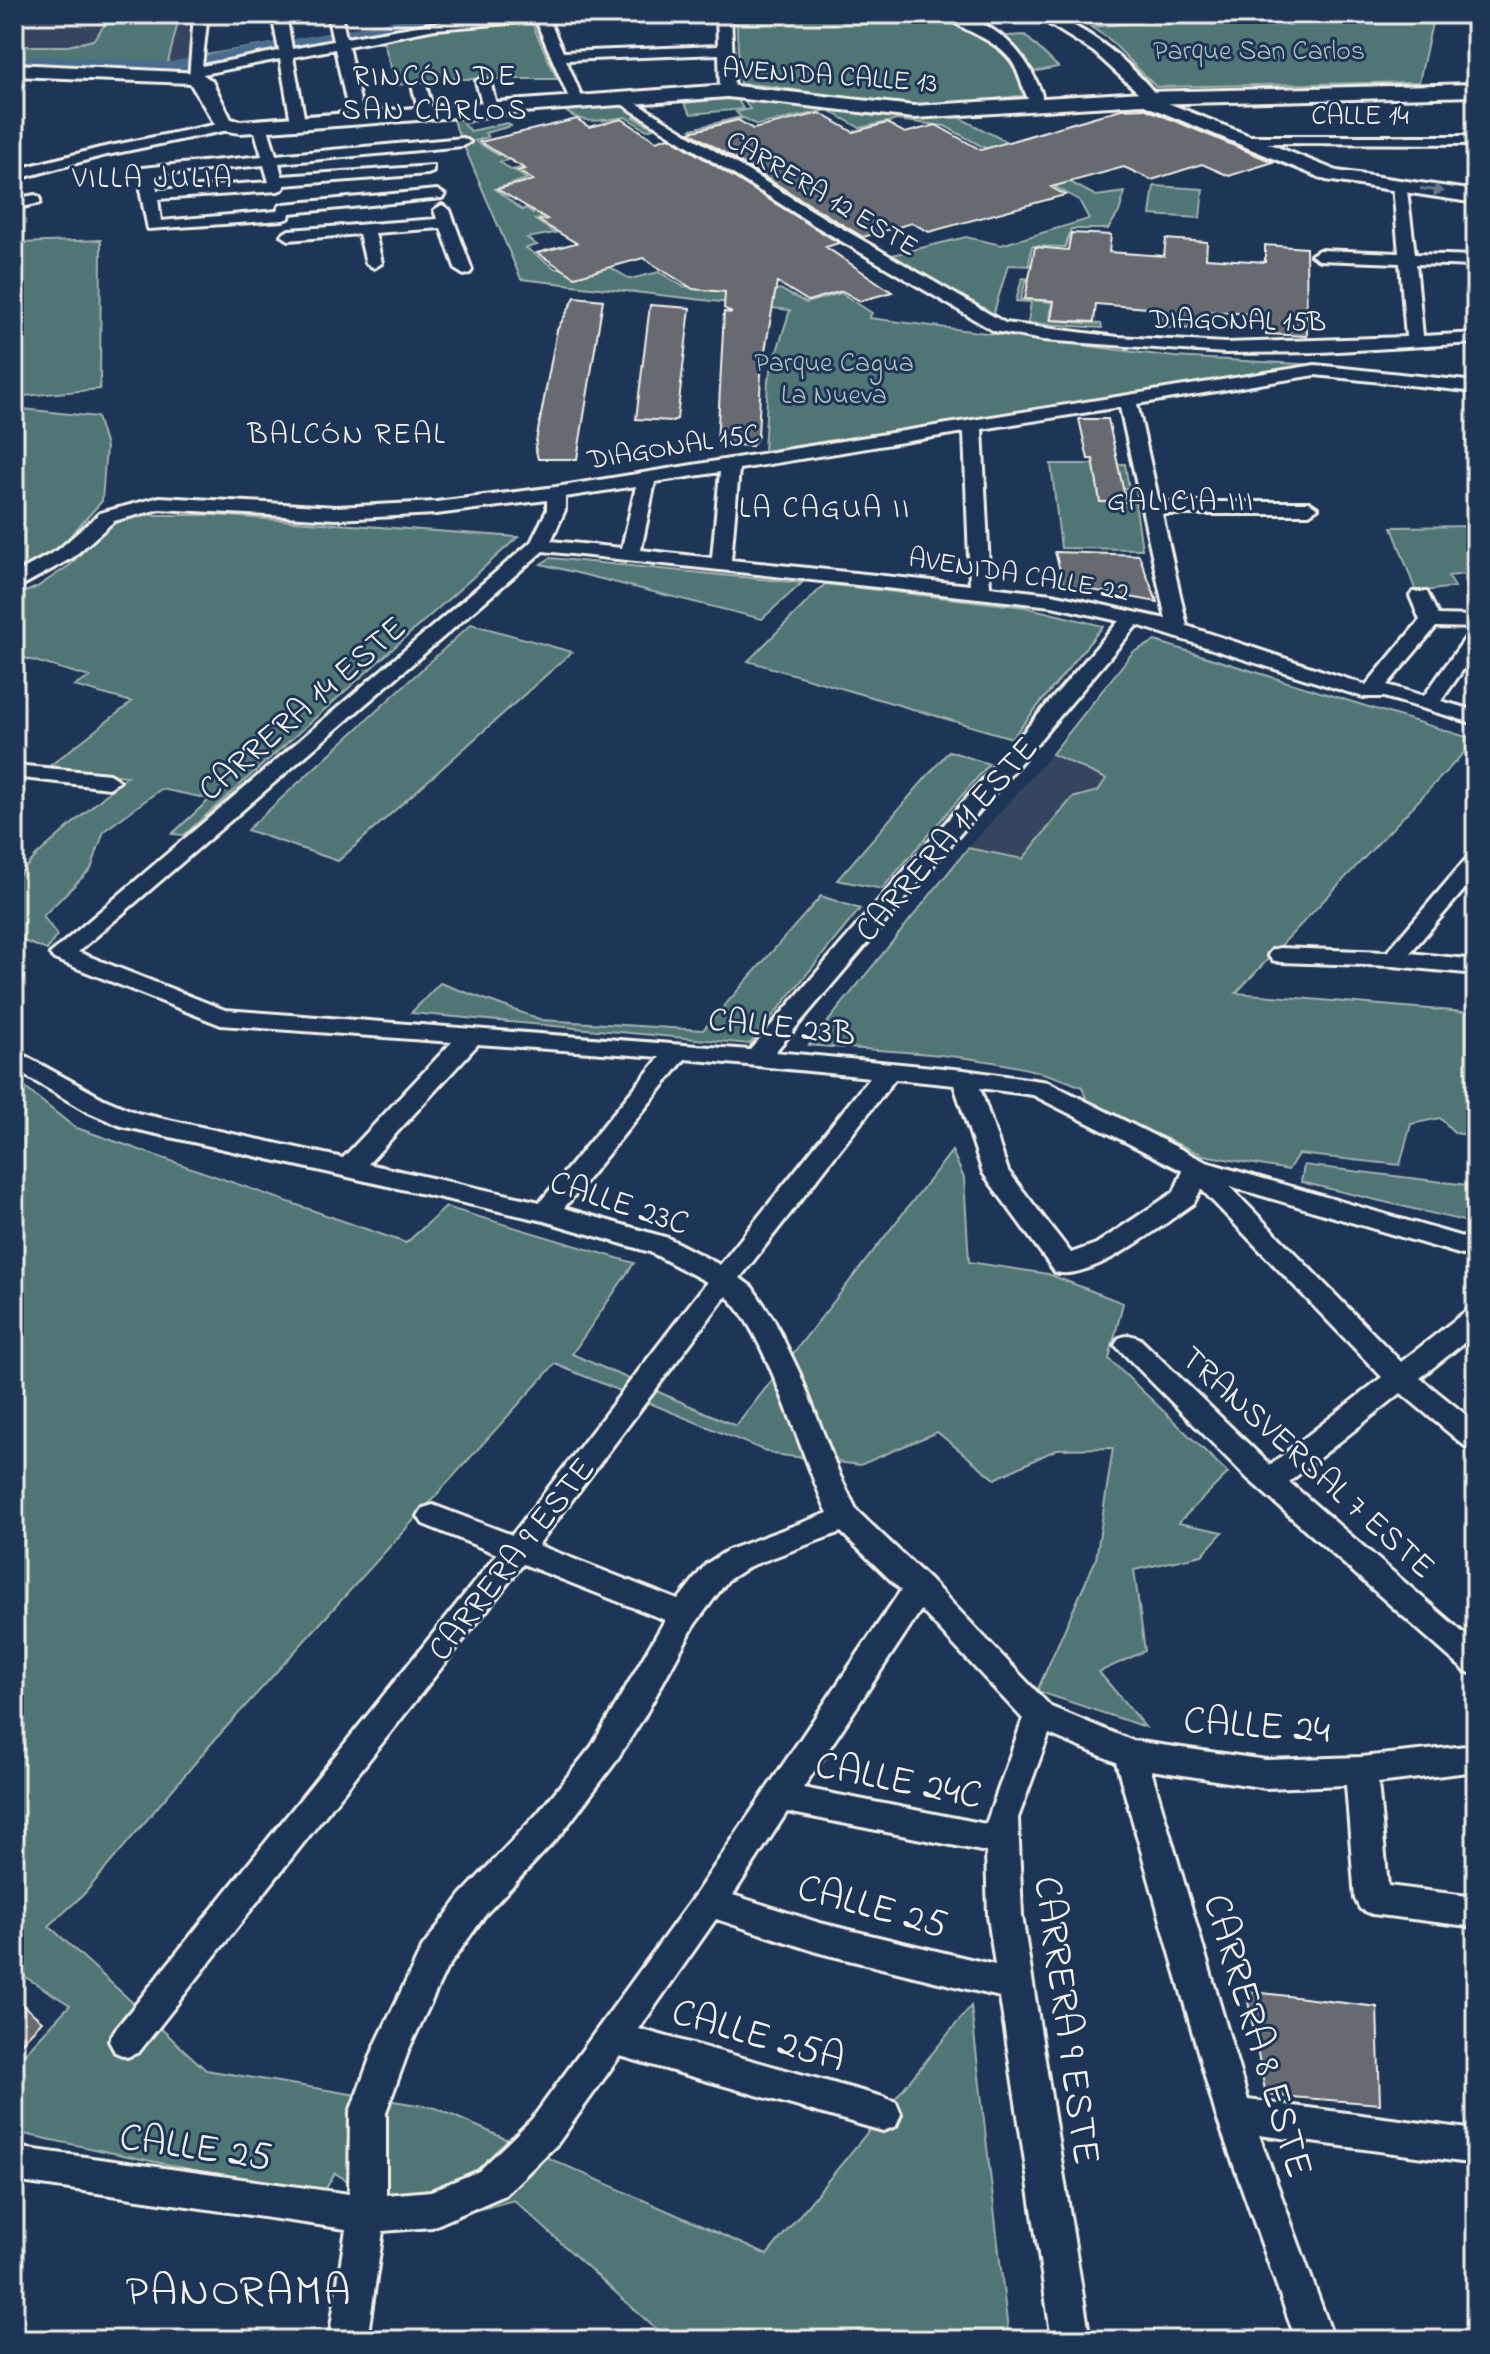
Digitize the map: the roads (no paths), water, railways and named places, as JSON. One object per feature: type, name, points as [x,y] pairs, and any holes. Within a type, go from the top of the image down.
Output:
[{"type":"main road","points":[[14,70],[196,69],[228,126]]},
{"type":"main road","name":"AVENIDA CALLE 13","points":[[228,126],[727,91],[771,93],[888,112],[1143,98],[1476,90]]},
{"type":"street","points":[[201,14],[196,69],[340,39],[435,25],[541,15],[601,14]]},
{"type":"street","points":[[279,14],[298,122]]},
{"type":"street","points":[[334,14],[357,119]]},
{"type":"street","points":[[724,14],[727,91]]},
{"type":"street","points":[[950,14],[992,35],[1012,50],[1023,65],[1036,104]]},
{"type":"street","points":[[1040,14],[1069,28],[1117,61],[1150,96],[1143,98]]},
{"type":"street","points":[[541,15],[577,102]]},
{"type":"street","points":[[558,56],[726,50]]},
{"type":"street","points":[[483,81],[490,108]]},
{"type":"street","points":[[419,85],[426,112]]},
{"type":"street","name":"CARRERA 12 ESTE","points":[[622,98],[820,222],[1000,327]]},
{"type":"street","points":[[1143,98],[1333,176],[1476,197]]},
{"type":"street","points":[[260,125],[290,244],[366,229],[447,223]]},
{"type":"street","points":[[14,175],[100,152],[228,126]]},
{"type":"street","name":"CALLE 14","points":[[1245,140],[1476,140]]},
{"type":"street","points":[[437,195],[154,226],[147,171],[463,142]]},
{"type":"street","points":[[420,146],[464,270]]},
{"type":"street","points":[[149,195],[428,169]]},
{"type":"street","points":[[1401,186],[1410,259],[1415,342]]},
{"type":"street","points":[[14,204],[35,200]]},
{"type":"street","points":[[366,229],[374,263]]},
{"type":"street","points":[[1319,255],[1476,261]]},
{"type":"street","name":"DIAGONAL 15B","points":[[1000,327],[1043,335],[1163,346],[1321,347],[1476,338]]},
{"type":"street","name":"DIAGONAL 15C","points":[[14,582],[65,554],[107,517],[160,503],[336,513],[436,508],[556,493],[1315,370],[1476,387]]},
{"type":"street","points":[[1127,400],[1178,630]]},
{"type":"street","points":[[973,425],[980,592]]},
{"type":"street","points":[[721,564],[730,464]]},
{"type":"street","points":[[630,556],[647,477]]},
{"type":"street","name":"CARRERA 14 ESTE","points":[[62,954],[539,545],[556,510],[556,493]]},
{"type":"street","points":[[1151,508],[1309,508]]},
{"type":"street","name":"AVENIDA CALLE 22","points":[[539,545],[1052,600],[1133,617],[1370,693],[1385,691],[1476,718]]},
{"type":"street","points":[[1420,596],[1430,621]]},
{"type":"street","name":"CARRERA 11 ESTE","points":[[757,1058],[1133,617]]},
{"type":"street","points":[[1430,621],[1476,622]]},
{"type":"street","points":[[1370,693],[1430,621]]},
{"type":"street","points":[[1428,705],[1476,637]]},
{"type":"street","points":[[14,785],[24,772],[109,781]]},
{"type":"street","points":[[1393,959],[1476,862]]},
{"type":"street","name":"CALLE 23B","points":[[62,954],[221,1017],[679,1051],[1039,1088],[1197,1168],[1476,1250]]},
{"type":"street","points":[[1280,955],[1393,959],[1476,967]]},
{"type":"street","points":[[350,1167],[471,1036]]},
{"type":"street","points":[[546,1212],[679,1051]]},
{"type":"street","name":"CALLE 23C","points":[[14,1058],[95,1105],[130,1120],[546,1212],[659,1245],[724,1279],[742,1294],[760,1320],[786,1374],[825,1476],[846,1518],[919,1588],[1040,1716]]},
{"type":"street","name":"CARRERA 9 ESTE","points":[[127,2041],[518,1549],[888,1071]]},
{"type":"street","points":[[964,1078],[996,1173],[1065,1265],[1105,1251],[1185,1197],[1197,1168],[1401,1378],[1476,1439]]},
{"type":"street","points":[[1270,1481],[1476,1318]]},
{"type":"street","name":"TRANSVERSAL 7 ESTE","points":[[1129,1345],[1270,1481],[1476,1662]]},
{"type":"street","points":[[433,1516],[684,1615]]},
{"type":"street","points":[[348,2340],[367,2214],[368,2112],[392,2048],[434,1959],[473,1905],[550,1823],[603,1755],[633,1708],[684,1615],[717,1572],[739,1558],[846,1518]]},
{"type":"street","name":"CALLE 25","points":[[14,2164],[367,2214],[432,2209],[492,2183],[545,2131],[612,2038],[709,1902],[919,1588]]},
{"type":"street","name":"CARRERA 9 ESTE","points":[[1040,1716],[1002,1818],[1005,1916],[1071,2340]]},
{"type":"street","name":"CALLE 24","points":[[1040,1716],[1130,1754],[1266,1774],[1361,1771],[1476,1758]]},
{"type":"street","name":"CARRERA 8 ESTE","points":[[1130,1754],[1234,2115],[1315,2340]]},
{"type":"street","points":[[1361,1771],[1372,1899],[1476,1912]]},
{"type":"street","name":"CALLE 24C","points":[[780,1797],[1002,1841]]},
{"type":"street","name":"CALLE 25","points":[[709,1902],[820,1938],[1014,1985]]},
{"type":"street","name":"CALLE 25A","points":[[612,2038],[883,2114]]},
{"type":"street","points":[[1234,2115],[1476,2147]]},
{"type":"waterway","points":[[14,63],[169,70],[456,17],[495,14]]},
{"type":"district","name":"RINCÓN DE SAN CARLOS","points":[[435,92]]},
{"type":"district","name":"VILLA JULIA","points":[[153,177]]},
{"type":"district","name":"BALCÓN REAL","points":[[347,433]]},
{"type":"district","name":"GALICIA III","points":[[1181,500]]},
{"type":"district","name":"LA CAGUA II","points":[[825,507]]},
{"type":"district","name":"PANORAMA","points":[[239,2289]]},
{"type":"park label","name":"Parque San Carlos","points":[[1259,49]]},
{"type":"park label","name":"Parque Cagua La Nueva","points":[[834,377]]}]
